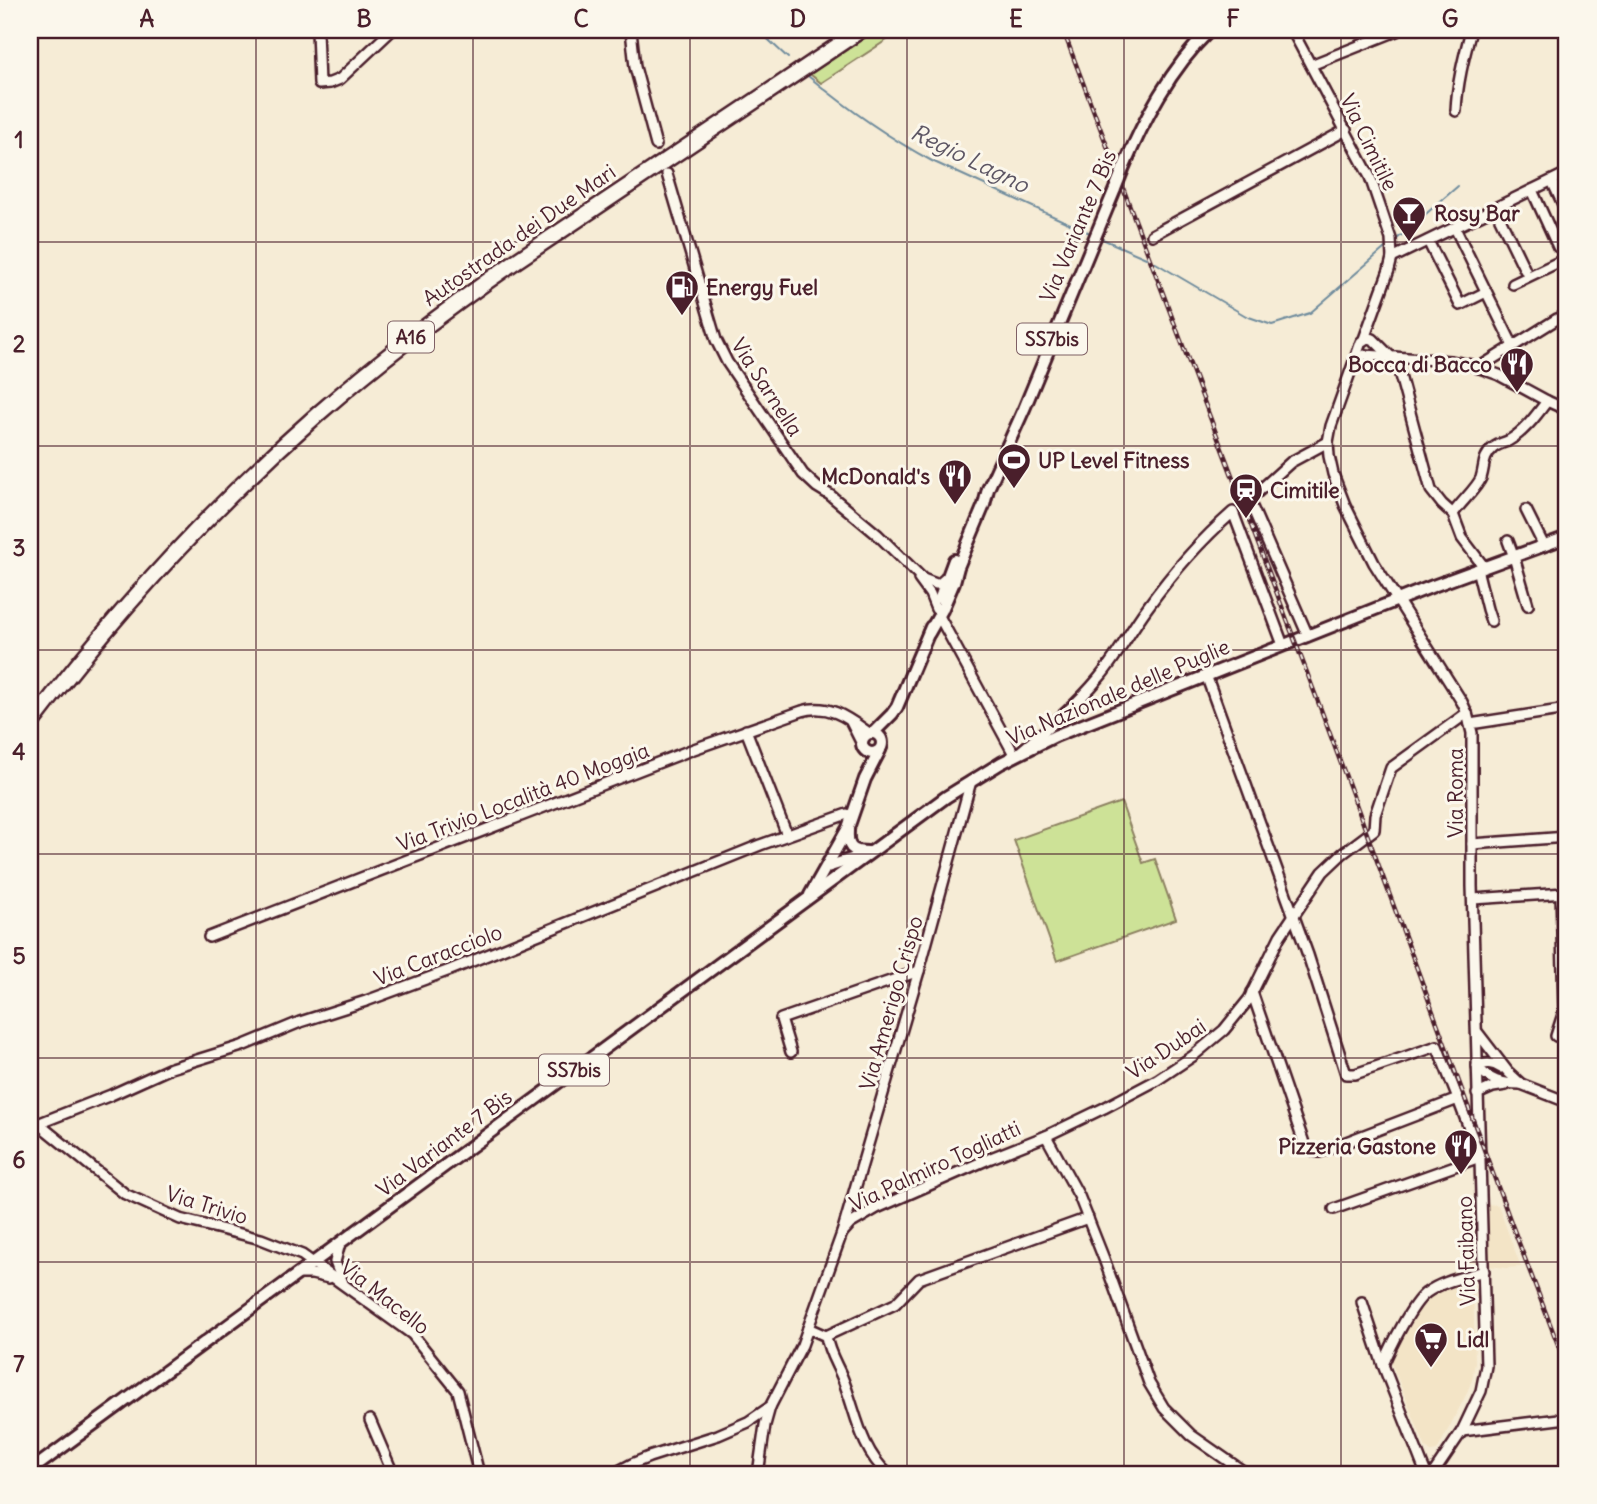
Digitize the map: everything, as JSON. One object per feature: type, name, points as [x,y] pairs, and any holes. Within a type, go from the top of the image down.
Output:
[{"type":"highway","name":"Autostrada dei Due Mari","points":[[30,709],[94,629],[178,536],[266,449],[360,366],[490,267],[844,30]]},
{"type":"highway","name":"Autostrada dei Due Mari","points":[[30,725],[101,636],[184,542],[272,455],[366,373],[465,296],[861,30]]},
{"type":"main road","name":"Via Variante 7 Bis","points":[[937,612],[954,582],[988,489],[1140,130],[1181,62],[1210,30]]},
{"type":"main road","name":"Via Variante 7 Bis","points":[[30,1471],[808,899],[848,828],[892,714],[929,633],[946,578],[979,502],[988,489]]},
{"type":"main road","name":"Via Nazionale delle Puglie","points":[[808,899],[946,797],[1015,756],[1065,732],[1480,568],[1567,537]]},
{"type":"main road","name":"Via Variante 7 Bis","points":[[942,592],[958,567]]},
{"type":"main road","name":"Via Variante 7 Bis","points":[[871,733],[892,714]]},
{"type":"main road","name":"SS7bis","points":[[862,745],[864,737],[871,733]]},
{"type":"main road","points":[[862,745],[870,753],[881,747],[881,737],[871,733]]},
{"type":"main road","name":"Via Variante 7 Bis","points":[[862,745],[865,779]]},
{"type":"main road","points":[[848,828],[852,848],[871,852]]},
{"type":"main road","name":"Via Nazionale delle Puglie","points":[[827,867],[871,852]]},
{"type":"main road","points":[[827,867],[832,874],[840,875]]},
{"type":"street","points":[[317,30],[319,84],[340,79],[392,30]]},
{"type":"street","points":[[631,30],[635,67],[656,145]]},
{"type":"street","name":"Via Cimitile","points":[[1292,30],[1370,177],[1391,239],[1392,258],[1361,342],[1366,353]]},
{"type":"street","points":[[1311,65],[1399,30]]},
{"type":"street","points":[[1456,111],[1460,73],[1471,30]]},
{"type":"street","points":[[1152,235],[1346,130]]},
{"type":"street","points":[[1392,258],[1567,173]]},
{"type":"street","name":"Via Sarnella","points":[[667,174],[716,340],[727,362],[803,474],[878,535],[914,572],[930,594],[937,612],[1015,756]]},
{"type":"street","points":[[1552,181],[1567,213]]},
{"type":"street","points":[[1532,190],[1558,247]]},
{"type":"street","points":[[1495,208],[1525,270]]},
{"type":"street","points":[[1455,228],[1513,346]]},
{"type":"street","points":[[1428,240],[1460,305],[1486,292]]},
{"type":"street","points":[[1513,284],[1567,258]]},
{"type":"street","name":"Via Cimitile","points":[[1372,315],[1376,343]]},
{"type":"street","points":[[1478,368],[1567,315]]},
{"type":"street","points":[[1364,339],[1370,338],[1392,357],[1432,490],[1453,513],[1462,538],[1480,568],[1486,609],[1491,621]]},
{"type":"street","points":[[1308,636],[1249,500],[1291,462],[1328,442],[1331,426],[1354,366],[1366,353],[1377,348],[1376,343]]},
{"type":"street","points":[[1366,353],[1460,362],[1499,375],[1567,410]]},
{"type":"street","points":[[1453,513],[1480,479],[1484,459],[1491,449],[1521,431],[1547,401]]},
{"type":"street","name":"Via Roma","points":[[1328,442],[1333,474],[1374,563],[1453,686],[1471,724],[1481,1182]]},
{"type":"street","points":[[1526,510],[1544,546]]},
{"type":"street","points":[[1015,756],[1071,708],[1098,679],[1118,654],[1145,610],[1176,571],[1208,534],[1233,512],[1283,645]]},
{"type":"street","points":[[1508,541],[1528,606]]},
{"type":"street","points":[[914,572],[932,584],[939,584],[946,578]]},
{"type":"street","points":[[930,594],[937,595],[942,592]]},
{"type":"street","points":[[1206,675],[1308,955],[1346,1074],[1355,1074],[1437,1046],[1470,1131],[1474,1149],[1480,1155],[1334,1209]]},
{"type":"street","name":"Via Trivio Località 40 Moggia","points":[[209,937],[746,730],[812,708],[828,709],[871,733]]},
{"type":"street","points":[[1471,724],[1567,709]]},
{"type":"street","name":"Via Dubai","points":[[1046,1136],[1157,1080],[1193,1056],[1224,1030],[1249,999],[1280,936],[1323,872],[1374,830],[1391,768],[1467,713]]},
{"type":"street","points":[[851,720],[862,745]]},
{"type":"street","points":[[746,730],[787,835]]},
{"type":"street","name":"Via Amerigo Crispo","points":[[771,1404],[802,1345],[842,1233],[919,971],[971,781]]},
{"type":"street","name":"Via Caracciolo","points":[[40,1124],[171,1068],[242,1046],[300,1022],[450,970],[787,835],[848,814]]},
{"type":"street","points":[[1472,844],[1567,837]]},
{"type":"street","points":[[1473,899],[1564,893],[1564,1011],[1556,1036],[1567,1036]]},
{"type":"street","points":[[791,1052],[781,1019],[919,971]]},
{"type":"street","points":[[1252,992],[1308,1149],[1320,1152],[1458,1100]]},
{"type":"street","points":[[1477,1032],[1516,1084]]},
{"type":"street","points":[[1508,1072],[1495,1064],[1477,1066],[1489,1078],[1516,1084],[1567,1102]]},
{"type":"street","points":[[1478,1094],[1493,1087],[1516,1084]]},
{"type":"street","name":"Via Trivio","points":[[30,1117],[125,1194],[180,1219],[261,1240],[302,1255],[313,1264]]},
{"type":"street","points":[[1046,1136],[1079,1196],[1149,1383],[1164,1408],[1191,1434],[1247,1474]]},
{"type":"street","name":"Via Palmiro Togliatti","points":[[842,1233],[850,1224],[877,1208],[1046,1136]]},
{"type":"street","name":"Via Faibano","points":[[1433,1474],[1462,1431],[1480,1391],[1486,1366],[1481,1182]]},
{"type":"street","points":[[808,1328],[826,1336],[895,1304],[919,1279],[1088,1218]]},
{"type":"street","points":[[340,1243],[335,1262],[342,1282]]},
{"type":"street","name":"Via Macello","points":[[313,1264],[342,1282],[412,1335],[458,1391],[479,1474]]},
{"type":"street","points":[[1383,1365],[1424,1293],[1484,1271]]},
{"type":"street","points":[[300,1274],[312,1274],[342,1282]]},
{"type":"street","points":[[1362,1302],[1383,1365],[1426,1474]]},
{"type":"street","points":[[826,1336],[827,1346],[843,1380],[863,1439],[878,1466],[888,1474]]},
{"type":"street","points":[[613,1474],[649,1457],[737,1428],[771,1404]]},
{"type":"street","points":[[758,1474],[771,1404]]},
{"type":"street","points":[[1462,1431],[1567,1418]]},
{"type":"street","points":[[370,1420],[393,1474]]},
{"type":"shaded area","points":[[1486,1204],[1498,1205],[1521,1267],[1489,1266]]},
{"type":"shaded area","points":[[1473,1279],[1475,1363],[1472,1380],[1437,1451],[1431,1452],[1426,1448],[1389,1357],[1417,1306],[1422,1308],[1431,1293]]},
{"type":"green space","points":[[876,30],[902,30],[821,83],[810,74]]},
{"type":"green space","points":[[1121,802],[1143,863],[1155,859],[1176,919],[1057,961],[1014,840]]},
{"type":"waterway","points":[[758,30],[788,58]]},
{"type":"waterway","name":"Regio Lagno","points":[[808,76],[868,122],[915,152],[1090,233]]},
{"type":"waterway","points":[[1397,239],[1458,186]]},
{"type":"waterway","points":[[1100,238],[1146,258]]},
{"type":"waterway","points":[[1154,262],[1246,316],[1272,325],[1310,313],[1385,248]]},
{"type":"railway","points":[[1063,30],[1567,1368]]},
{"type":"place","name":"Rosy Bar","points":[[1409,243]]},
{"type":"place","name":"Energy Fuel","points":[[682,317]]},
{"type":"place","name":"Bocca di Bacco","points":[[1517,394]]},
{"type":"place","name":"UP Level Fitness","points":[[1014,490]]},
{"type":"place","name":"McDonald's","points":[[955,506]]},
{"type":"place","name":"Cimitile","points":[[1246,520]]},
{"type":"place","name":"Pizzeria Gastone","points":[[1461,1176]]},
{"type":"place","name":"Lidl","points":[[1431,1369]]}]
